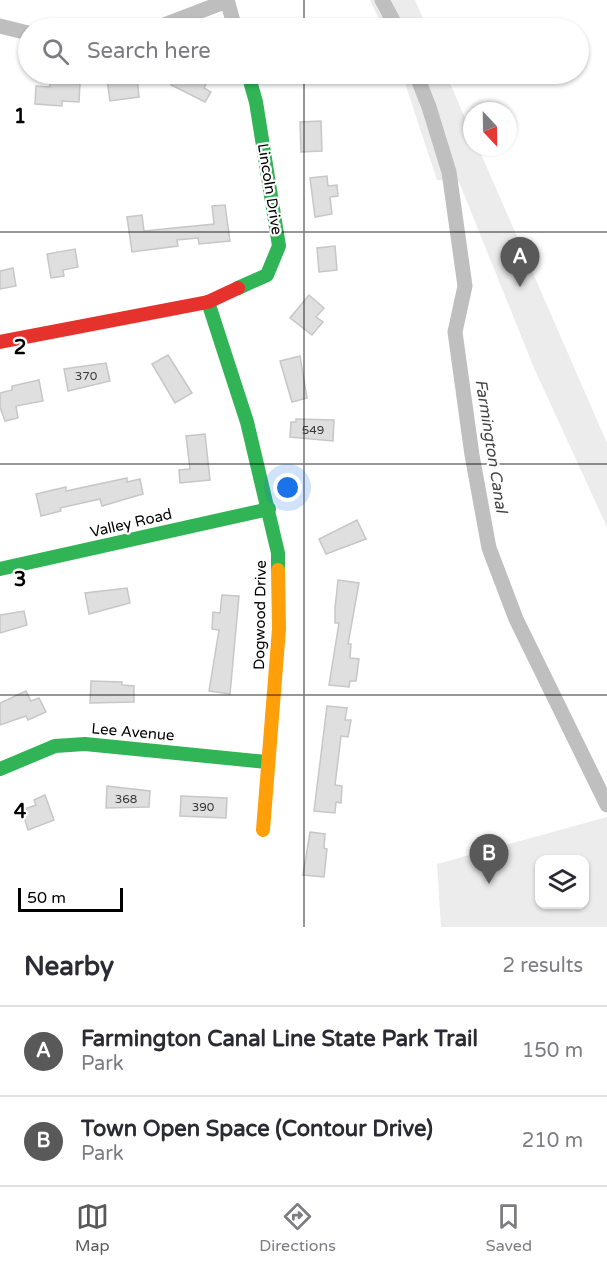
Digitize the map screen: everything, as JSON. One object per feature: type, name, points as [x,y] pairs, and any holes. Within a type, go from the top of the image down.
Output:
[{"type":"street","points":[[181,18],[227,0],[232,18]]},
{"type":"street","points":[[0,26],[18,30]]},
{"type":"street","name":"Lincoln Drive","points":[[0,342],[208,302],[267,275],[279,246],[256,102],[251,84]]},
{"type":"street","name":"Dogwood Drive","points":[[208,302],[247,422],[278,554],[279,628],[263,830]]},
{"type":"street","name":"Valley Road","points":[[0,569],[269,509]]},
{"type":"street","name":"Lee Avenue","points":[[0,769],[55,746],[85,744],[267,762]]},
{"type":"shaded area","points":[[370,0],[415,0],[423,18],[378,18]]},
{"type":"shaded area","points":[[405,84],[450,84],[463,113],[463,156],[482,156],[607,443],[607,527],[534,368],[459,182],[437,180]]},
{"type":"shaded area","points":[[607,817],[607,927],[441,927],[437,864]]},
{"type":"building","points":[[50,84],[80,84],[79,102],[62,101],[62,106],[35,104],[36,86],[50,87]]},
{"type":"building","points":[[108,84],[138,84],[139,97],[110,101]]},
{"type":"building","points":[[206,84],[204,88],[211,92],[205,102],[171,85]]},
{"type":"building","points":[[321,121],[322,151],[301,152],[300,122]]},
{"type":"building","points":[[327,176],[328,186],[337,185],[338,196],[330,197],[332,214],[315,217],[310,178]]},
{"type":"building","points":[[225,205],[230,241],[199,244],[198,238],[177,240],[178,246],[132,252],[127,217],[142,215],[144,231],[214,224],[212,206]]},
{"type":"building","points":[[335,246],[337,270],[319,272],[317,248]]},
{"type":"building","points":[[75,249],[78,267],[63,270],[64,276],[51,278],[47,254]]},
{"type":"building","points":[[13,268],[16,286],[0,289],[0,271]]},
{"type":"building","points":[[309,295],[324,308],[316,317],[323,322],[312,335],[290,318]]},
{"type":"building","points":[[168,355],[192,393],[175,403],[152,364]]},
{"type":"building","points":[[300,356],[307,398],[292,402],[280,361]]},
{"type":"building","points":[[106,363],[110,381],[68,391],[64,369]]},
{"type":"building","points":[[39,380],[43,401],[16,406],[18,418],[5,421],[0,407],[0,393],[12,390],[12,386]]},
{"type":"building","points":[[296,419],[334,420],[333,441],[290,437],[291,422],[296,422]]},
{"type":"building","points":[[205,434],[210,480],[180,483],[179,470],[190,469],[186,436]]},
{"type":"building","points":[[127,478],[127,482],[140,479],[143,494],[102,506],[100,499],[60,508],[61,511],[41,516],[36,494],[66,487],[66,491]]},
{"type":"building","points":[[357,520],[366,539],[326,554],[319,539]]},
{"type":"building","points":[[338,580],[359,583],[348,644],[351,644],[350,658],[359,659],[356,681],[350,681],[349,687],[329,685],[339,623],[335,623]]},
{"type":"building","points":[[127,588],[130,603],[89,614],[85,593]]},
{"type":"building","points":[[222,595],[239,596],[230,694],[209,691],[219,630],[212,629],[213,612],[220,613]]},
{"type":"building","points":[[24,611],[27,625],[0,633],[0,615]]},
{"type":"building","points":[[91,681],[122,682],[122,685],[134,686],[134,702],[90,703]]},
{"type":"building","points":[[26,691],[31,701],[39,698],[46,712],[28,720],[26,716],[0,725],[0,703]]},
{"type":"building","points":[[327,706],[347,708],[345,720],[351,720],[348,737],[341,736],[335,785],[342,786],[341,803],[336,802],[335,813],[314,811]]},
{"type":"building","points":[[107,786],[150,791],[149,807],[106,808]]},
{"type":"building","points":[[45,795],[54,820],[28,830],[22,810],[36,805],[34,800]]},
{"type":"building","points":[[181,796],[227,798],[226,818],[180,816]]},
{"type":"building","points":[[310,832],[325,834],[324,848],[327,849],[324,877],[303,875]]},
{"type":"waterway","name":"Farmington Canal","points":[[382,0],[392,18]]},
{"type":"waterway","name":"Farmington Canal","points":[[420,84],[449,172],[465,286],[455,332],[472,455],[489,548],[516,619],[607,805]]},
{"type":"traffic: fast","points":[[238,288],[267,275],[279,246],[256,102],[251,84]]},
{"type":"traffic: fast","points":[[208,302],[247,422],[278,553],[278,570]]},
{"type":"traffic: fast","points":[[0,569],[269,509]]},
{"type":"traffic: fast","points":[[0,769],[55,746],[85,744],[267,762]]},
{"type":"traffic: slow","points":[[263,830],[279,629],[278,570]]},
{"type":"traffic: jam","points":[[0,342],[208,302],[238,288]]},
{"type":"place","name":"Farmington Canal Line State Park Trail","points":[[520,287]]},
{"type":"place","name":"Town Open Space (Contour Drive)","points":[[489,884]]}]
